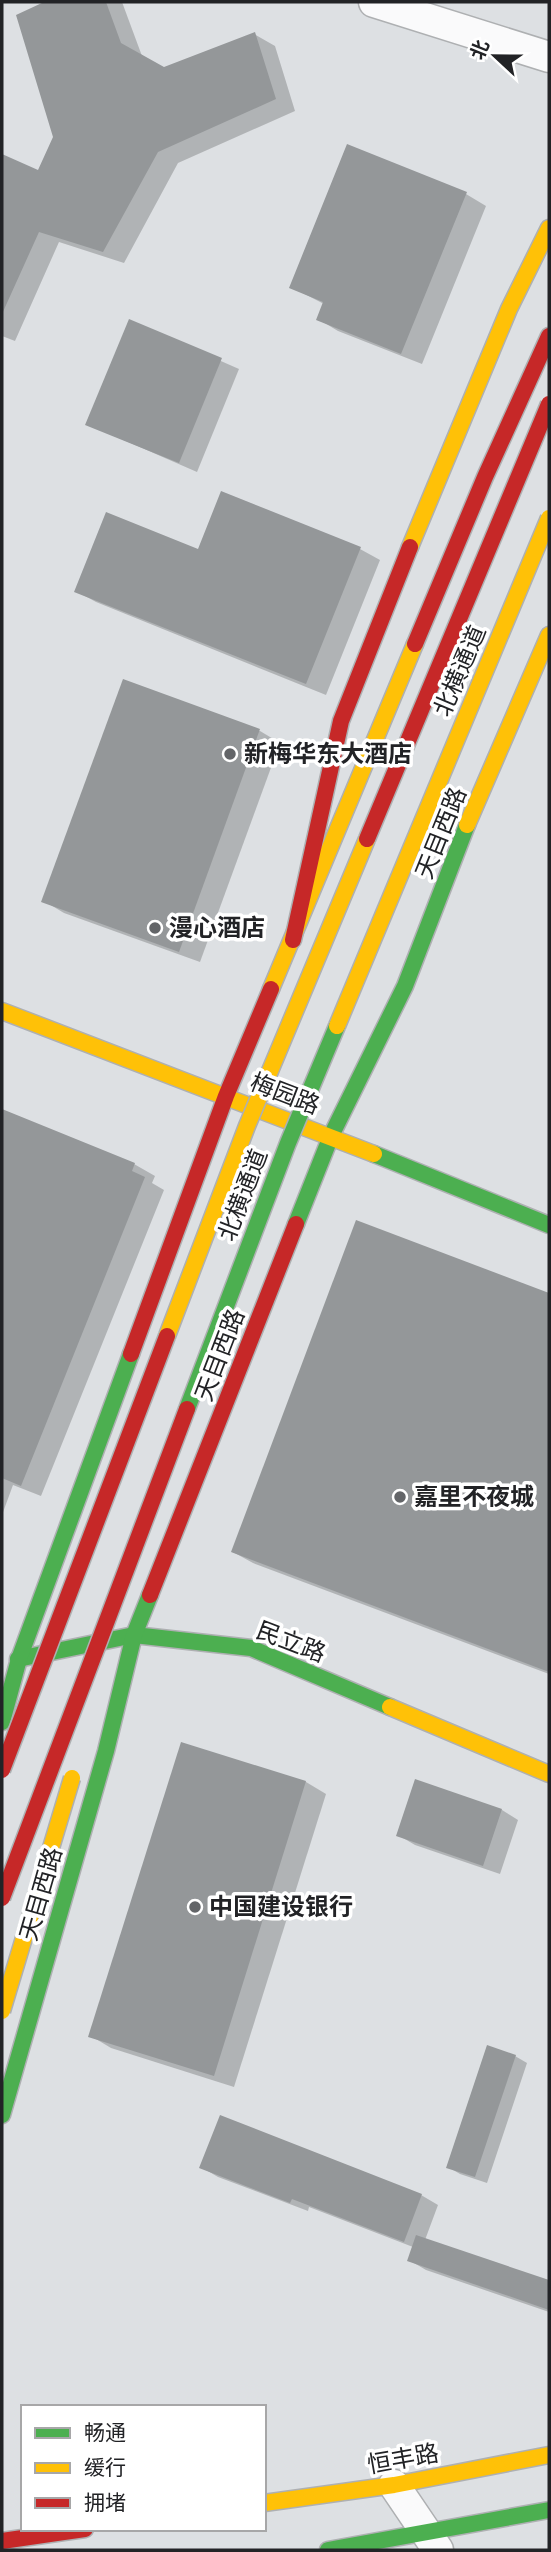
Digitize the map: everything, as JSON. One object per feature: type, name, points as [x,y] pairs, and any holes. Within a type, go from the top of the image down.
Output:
[{"type":"main road","points":[[293,940],[341,721],[433,487],[509,309],[549,228]]},
{"type":"main road","points":[[2,1722],[19,1660],[226,1096],[485,477],[549,336]]},
{"type":"main road","name":"北横通道","points":[[2,1770],[247,1126],[549,404]]},
{"type":"main road","name":"北横通道","points":[[2,1898],[288,1143],[549,518]]},
{"type":"main road","points":[[536,551],[549,529]]},
{"type":"main road","name":"天目西路","points":[[2,2115],[106,1751],[134,1635],[331,1136],[405,986],[471,816],[549,635]]},
{"type":"main road","name":"梅园路","points":[[2,1011],[331,1136],[549,1225]]},
{"type":"main road","points":[[105,1677],[164,1466]]},
{"type":"main road","points":[[2,1981],[86,1702],[134,1635]]},
{"type":"main road","name":"民立路","points":[[2,1657],[19,1660],[134,1635],[251,1648],[549,1774]]},
{"type":"main road","points":[[2,2011],[78,1758]]},
{"type":"main road","name":"恒丰路","points":[[266,2503],[394,2484],[549,2455]]},
{"type":"main road","points":[[328,2550],[434,2542],[549,2510]]},
{"type":"main road","points":[[2,2541],[71,2531]]},
{"type":"street","points":[[374,2],[549,57]]},
{"type":"street","points":[[394,2484],[434,2542]]},
{"type":"building","points":[[44,2],[106,2],[121,43],[164,67],[255,32],[276,99],[158,152],[103,252],[39,232],[2,314],[2,154],[38,170],[53,137],[16,15]]},
{"type":"building","points":[[347,144],[467,192],[401,354],[316,320],[323,302],[289,288]]},
{"type":"building","points":[[129,319],[222,358],[179,463],[85,425]]},
{"type":"building","points":[[221,491],[361,547],[306,684],[74,592],[106,512],[198,549]]},
{"type":"building","points":[[123,679],[260,729],[179,952],[41,902]]},
{"type":"building","points":[[2,1109],[135,1163],[132,1171],[145,1177],[21,1486],[2,1478]]},
{"type":"building","name":"嘉里不夜城","points":[[356,1220],[549,1293],[549,1672],[231,1552]]},
{"type":"building","points":[[181,1742],[306,1781],[214,2076],[88,2037]]},
{"type":"building","points":[[415,1779],[502,1809],[483,1866],[396,1836]]},
{"type":"building","points":[[487,2045],[516,2055],[475,2177],[446,2168]]},
{"type":"building","points":[[220,2115],[422,2194],[404,2242],[292,2199],[290,2203],[199,2168]]},
{"type":"building","points":[[416,2235],[549,2280],[549,2310],[407,2261]]},
{"type":"traffic: fast","points":[[296,1224],[331,1136],[405,986],[467,825]]},
{"type":"traffic: fast","points":[[187,1409],[288,1143],[337,1026]]},
{"type":"traffic: fast","points":[[374,1154],[549,1225]]},
{"type":"traffic: fast","points":[[2,1722],[19,1659],[131,1354]]},
{"type":"traffic: fast","points":[[2,2115],[106,1751],[134,1635],[150,1595]]},
{"type":"traffic: fast","points":[[18,1659],[134,1635],[251,1648],[390,1707]]},
{"type":"traffic: fast","points":[[328,2550],[549,2510]]},
{"type":"traffic: slow","points":[[410,547],[509,309],[549,228]]},
{"type":"traffic: slow","points":[[337,1026],[549,518]]},
{"type":"traffic: slow","points":[[467,825],[549,635]]},
{"type":"traffic: slow","points":[[271,989],[415,644]]},
{"type":"traffic: slow","points":[[167,1336],[247,1126],[367,839]]},
{"type":"traffic: slow","points":[[2,1011],[374,1154]]},
{"type":"traffic: slow","points":[[390,1707],[549,1774]]},
{"type":"traffic: slow","points":[[2,2011],[72,1778]]},
{"type":"traffic: slow","points":[[266,2503],[394,2485],[549,2455]]},
{"type":"traffic: jam","points":[[415,644],[485,477],[549,336]]},
{"type":"traffic: jam","points":[[367,839],[549,404]]},
{"type":"traffic: jam","points":[[293,940],[341,721],[410,547]]},
{"type":"traffic: jam","points":[[131,1354],[226,1096],[271,989]]},
{"type":"traffic: jam","points":[[150,1595],[296,1224]]},
{"type":"traffic: jam","points":[[2,1770],[167,1336]]},
{"type":"traffic: jam","points":[[2,1898],[187,1409]]},
{"type":"traffic: jam","points":[[2,2541],[71,2531]]},
{"type":"place","name":"新梅华东大酒店","points":[[230,754]]},
{"type":"place","name":"漫心酒店","points":[[155,928]]},
{"type":"place","name":"嘉里不夜城","points":[[400,1497]]},
{"type":"place","name":"中国建设银行","points":[[195,1907]]}]
